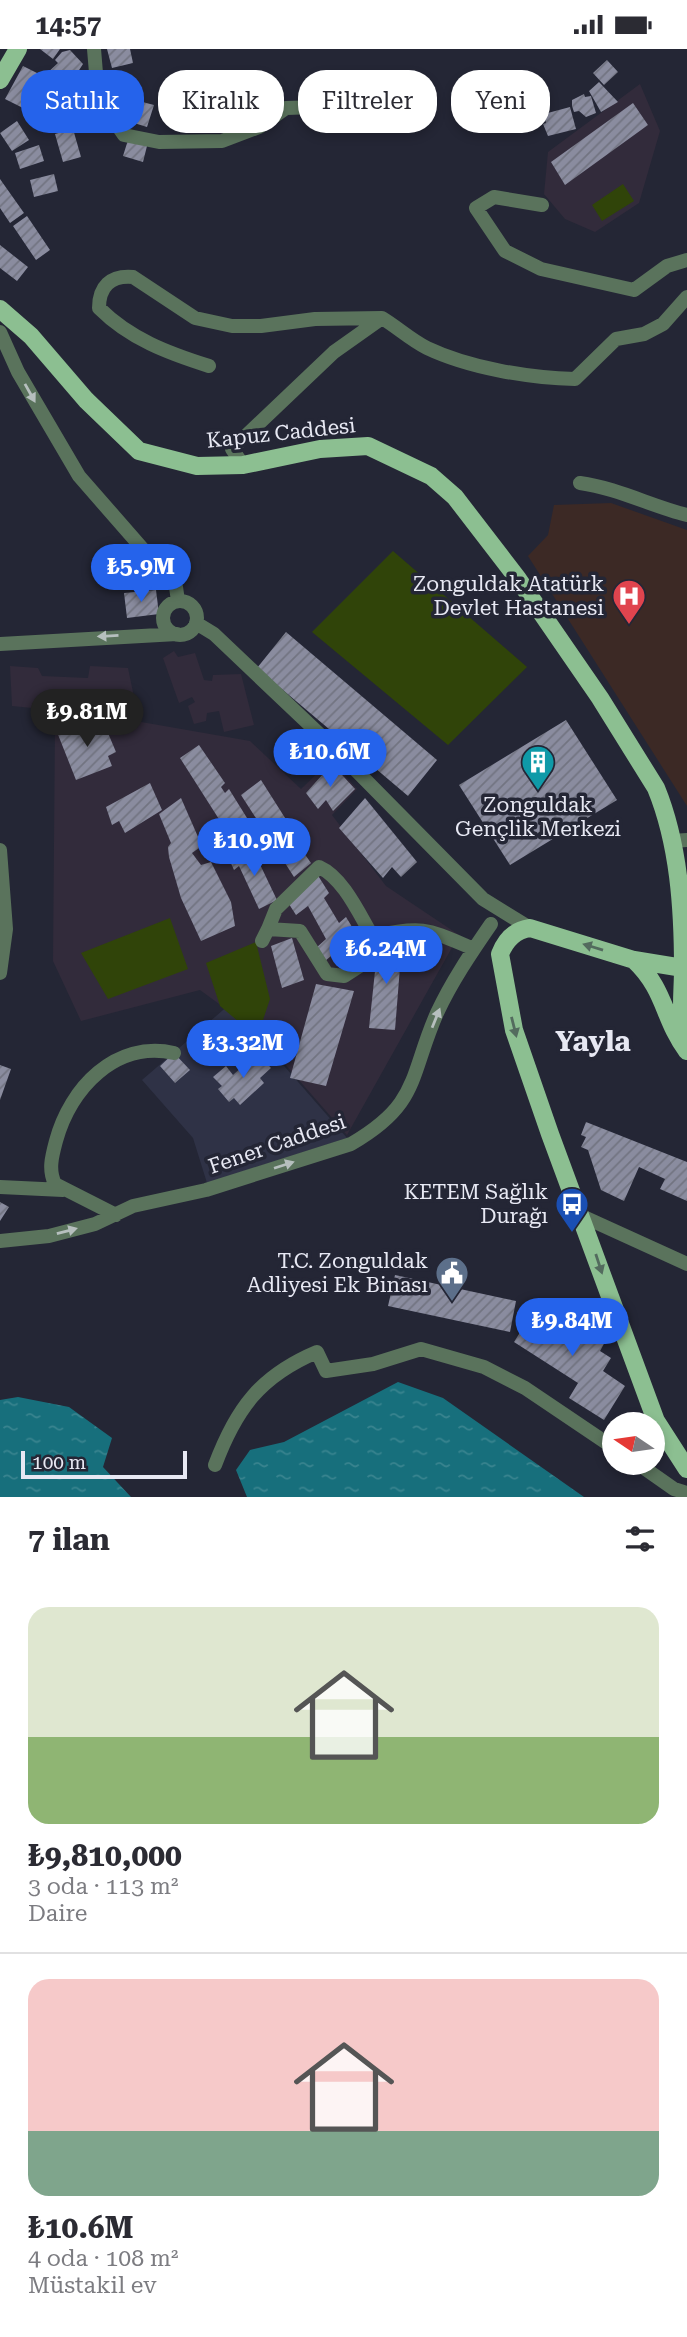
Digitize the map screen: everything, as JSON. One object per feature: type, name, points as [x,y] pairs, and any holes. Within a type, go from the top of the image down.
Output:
[{"type":"main road","points":[[0,80],[18,49]]},
{"type":"main road","name":"Kapuz Caddesi","points":[[0,309],[31,336],[86,400],[139,451],[197,465],[243,465],[320,449],[368,446],[431,476],[456,497],[518,579],[600,698],[656,788],[679,840],[677,871],[685,970],[681,1010],[687,1039]]},
{"type":"main road","points":[[685,970],[634,960],[530,928],[520,930],[510,937],[500,954],[514,1030],[568,1184],[584,1217],[656,1421],[687,1469]]},
{"type":"main road","points":[[634,960],[667,951],[681,938]]},
{"type":"main road","points":[[634,960],[649,975],[661,993],[677,1038],[687,1051]]},
{"type":"street","points":[[94,49],[98,97],[124,135],[159,142],[222,141],[259,127],[286,108],[298,108]]},
{"type":"street","points":[[542,205],[494,197],[476,208],[505,251],[541,269],[634,290],[667,266],[687,260]]},
{"type":"street","points":[[209,366],[152,346],[113,322],[99,308],[99,294],[106,283],[121,276],[133,277],[195,318],[232,326],[261,326],[315,319],[382,318],[426,347],[533,378],[575,379],[616,339],[644,334],[663,324],[687,297]]},
{"type":"street","points":[[243,465],[232,449],[334,352],[382,318]]},
{"type":"street","points":[[0,332],[18,372],[79,476],[176,587],[178,601]]},
{"type":"street","points":[[580,483],[603,486],[649,505],[687,515]]},
{"type":"street","points":[[3,645],[177,634],[190,631],[196,623],[193,607],[178,601],[169,605],[163,619],[168,629],[177,634]]},
{"type":"street","points":[[196,623],[214,634],[333,747],[482,899],[530,928]]},
{"type":"street","points":[[0,850],[6,929],[0,974]]},
{"type":"street","points":[[319,867],[326,870],[345,893],[374,939],[361,965],[344,977],[327,974],[300,931],[265,935],[276,909],[319,867]]},
{"type":"street","points":[[482,899],[500,954]]},
{"type":"street","name":"Fener Caddesi","points":[[0,1241],[49,1236],[116,1215],[133,1206],[206,1190],[351,1144],[369,1133],[401,1104],[413,1084],[437,1014],[491,924]]},
{"type":"street","points":[[374,939],[423,928],[474,949]]},
{"type":"street","points":[[63,1190],[51,1176],[53,1151],[67,1113],[81,1088],[105,1067],[124,1057],[155,1048],[174,1053]]},
{"type":"street","points":[[0,1187],[63,1190],[116,1215]]},
{"type":"street","points":[[584,1217],[687,1265]]},
{"type":"street","points":[[215,1465],[229,1429],[256,1389],[288,1364],[317,1352],[326,1371],[373,1364],[421,1349],[484,1367],[525,1388],[602,1440]]},
{"type":"street","points":[[654,1475],[674,1489],[687,1493]]},
{"type":"shaded area","points":[[640,84],[660,131],[639,203],[595,232],[565,219],[544,194],[548,152]]},
{"type":"shaded area","name":"Zonguldak Atatürk Devlet Hastanesi","points":[[611,503],[687,530],[687,806],[528,556],[548,535],[554,505]]},
{"type":"shaded area","points":[[174,651],[178,657],[195,653],[204,680],[212,681],[213,675],[241,674],[254,725],[224,732],[219,711],[207,713],[206,721],[194,724],[188,706],[195,702],[192,697],[179,703],[163,658]]},
{"type":"shaded area","points":[[10,666],[38,668],[42,676],[88,678],[90,666],[128,668],[134,697],[100,700],[102,707],[44,702],[42,709],[12,706]]},
{"type":"shaded area","points":[[84,712],[250,741],[301,789],[331,760],[357,789],[332,815],[386,886],[459,935],[347,1135],[256,1031],[200,990],[81,1021],[53,961],[55,723]]},
{"type":"shaded area","points":[[230,1004],[347,1138],[207,1183],[193,1138],[142,1080]]},
{"type":"green space","points":[[623,184],[634,201],[602,221],[592,205]]},
{"type":"green space","points":[[393,551],[527,667],[448,745],[312,632]]},
{"type":"green space","points":[[170,918],[188,969],[108,999],[81,953]]},
{"type":"green space","points":[[256,942],[270,999],[263,1020],[239,1022],[220,1006],[206,963]]},
{"type":"water","points":[[398,1382],[443,1398],[584,1497],[247,1497],[236,1470],[250,1450],[284,1442]]},
{"type":"water","points":[[18,1397],[69,1407],[112,1438],[103,1467],[131,1497],[0,1497],[0,1400]]},
{"type":"building","points":[[40,49],[60,49],[53,59]]},
{"type":"building","points":[[107,49],[130,49],[133,63],[112,68]]},
{"type":"building","points":[[70,50],[83,64],[79,70],[50,70],[58,63],[55,60],[62,52]]},
{"type":"building","points":[[607,60],[618,72],[604,85],[593,73]]},
{"type":"building","points":[[23,66],[31,70],[21,70],[21,107],[5,99]]},
{"type":"building","points":[[599,82],[618,102],[601,112],[589,91]]},
{"type":"building","points":[[584,94],[585,97],[591,96],[596,113],[586,117],[579,111],[574,112],[572,106],[572,100]]},
{"type":"building","points":[[144,102],[154,105],[147,127],[144,126]]},
{"type":"building","points":[[633,103],[648,125],[565,185],[551,162]]},
{"type":"building","points":[[570,107],[576,129],[548,136],[550,112]]},
{"type":"building","points":[[17,121],[21,133],[25,133],[29,140],[12,151],[0,133]]},
{"type":"building","points":[[74,133],[81,157],[63,162],[55,134]]},
{"type":"building","points":[[128,140],[147,146],[143,162],[123,156]]},
{"type":"building","points":[[39,145],[44,161],[20,169],[15,153]]},
{"type":"building","points":[[54,174],[58,191],[34,197],[30,180]]},
{"type":"building","points":[[0,179],[24,213],[10,223],[0,208]]},
{"type":"building","points":[[27,216],[50,250],[36,260],[13,226]]},
{"type":"building","points":[[0,245],[28,267],[17,281],[0,268]]},
{"type":"building","points":[[156,590],[159,614],[127,618],[124,593]]},
{"type":"building","points":[[286,632],[437,760],[408,796],[257,668]]},
{"type":"building","points":[[95,720],[103,735],[108,733],[116,752],[108,756],[112,766],[76,780],[57,732]]},
{"type":"building","name":"Zonguldak Gençlik Merkezi","points":[[566,720],[617,800],[510,865],[459,785]]},
{"type":"building","points":[[199,745],[225,783],[221,787],[225,793],[229,789],[257,834],[238,849],[180,758]]},
{"type":"building","points":[[332,764],[355,789],[333,811],[326,800],[318,809],[306,793]]},
{"type":"building","points":[[261,780],[287,821],[284,825],[311,863],[294,877],[241,795]]},
{"type":"building","points":[[150,783],[162,810],[125,833],[119,821],[112,825],[106,807]]},
{"type":"building","points":[[181,798],[202,846],[192,853],[201,865],[211,862],[231,902],[235,926],[201,941],[181,898],[169,857],[168,847],[171,843],[159,814]]},
{"type":"building","points":[[365,798],[417,862],[401,877],[392,867],[383,878],[339,828]]},
{"type":"building","points":[[243,849],[249,859],[255,854],[277,900],[259,909],[239,866],[234,870],[229,859]]},
{"type":"building","points":[[317,874],[329,893],[324,898],[339,923],[346,917],[357,935],[325,961],[316,948],[326,939],[308,906],[296,915],[287,901]]},
{"type":"building","points":[[292,938],[304,980],[282,988],[271,946]]},
{"type":"building","points":[[402,942],[395,1030],[369,1028],[378,943]]},
{"type":"building","points":[[316,984],[354,991],[326,1086],[290,1078]]},
{"type":"building","points":[[174,1053],[190,1070],[175,1083],[160,1066]]},
{"type":"building","points":[[257,1053],[271,1068],[260,1078],[264,1083],[240,1105],[234,1098],[229,1102],[218,1089],[222,1086],[213,1077],[226,1066],[233,1075]]},
{"type":"building","points":[[0,1065],[11,1069],[0,1100]]},
{"type":"building","points":[[586,1122],[687,1162],[687,1201],[660,1189],[665,1179],[639,1167],[624,1201],[601,1190],[588,1150],[581,1147],[586,1137],[581,1135]]},
{"type":"building","points":[[0,1202],[9,1207],[0,1221]]},
{"type":"building","name":"T.C. Zonguldak Adliyesi Ek Binası","points":[[395,1275],[516,1301],[510,1332],[388,1306]]},
{"type":"building","points":[[540,1301],[605,1342],[600,1351],[611,1358],[603,1371],[625,1386],[609,1412],[602,1412],[602,1419],[569,1398],[578,1383],[514,1342]]},
{"type":"place","name":"Zonguldak Atatürk Devlet Hastanesi","points":[[629,626]]},
{"type":"place","name":"Zonguldak Gençlik Merkezi","points":[[538,792]]},
{"type":"place","name":"KETEM Sağlık Durağı","points":[[572,1234]]},
{"type":"place","name":"T.C. Zonguldak Adliyesi Ek Binası","points":[[452,1303]]},
{"type":"district","name":"Yayla","points":[[593,1041]]}]
